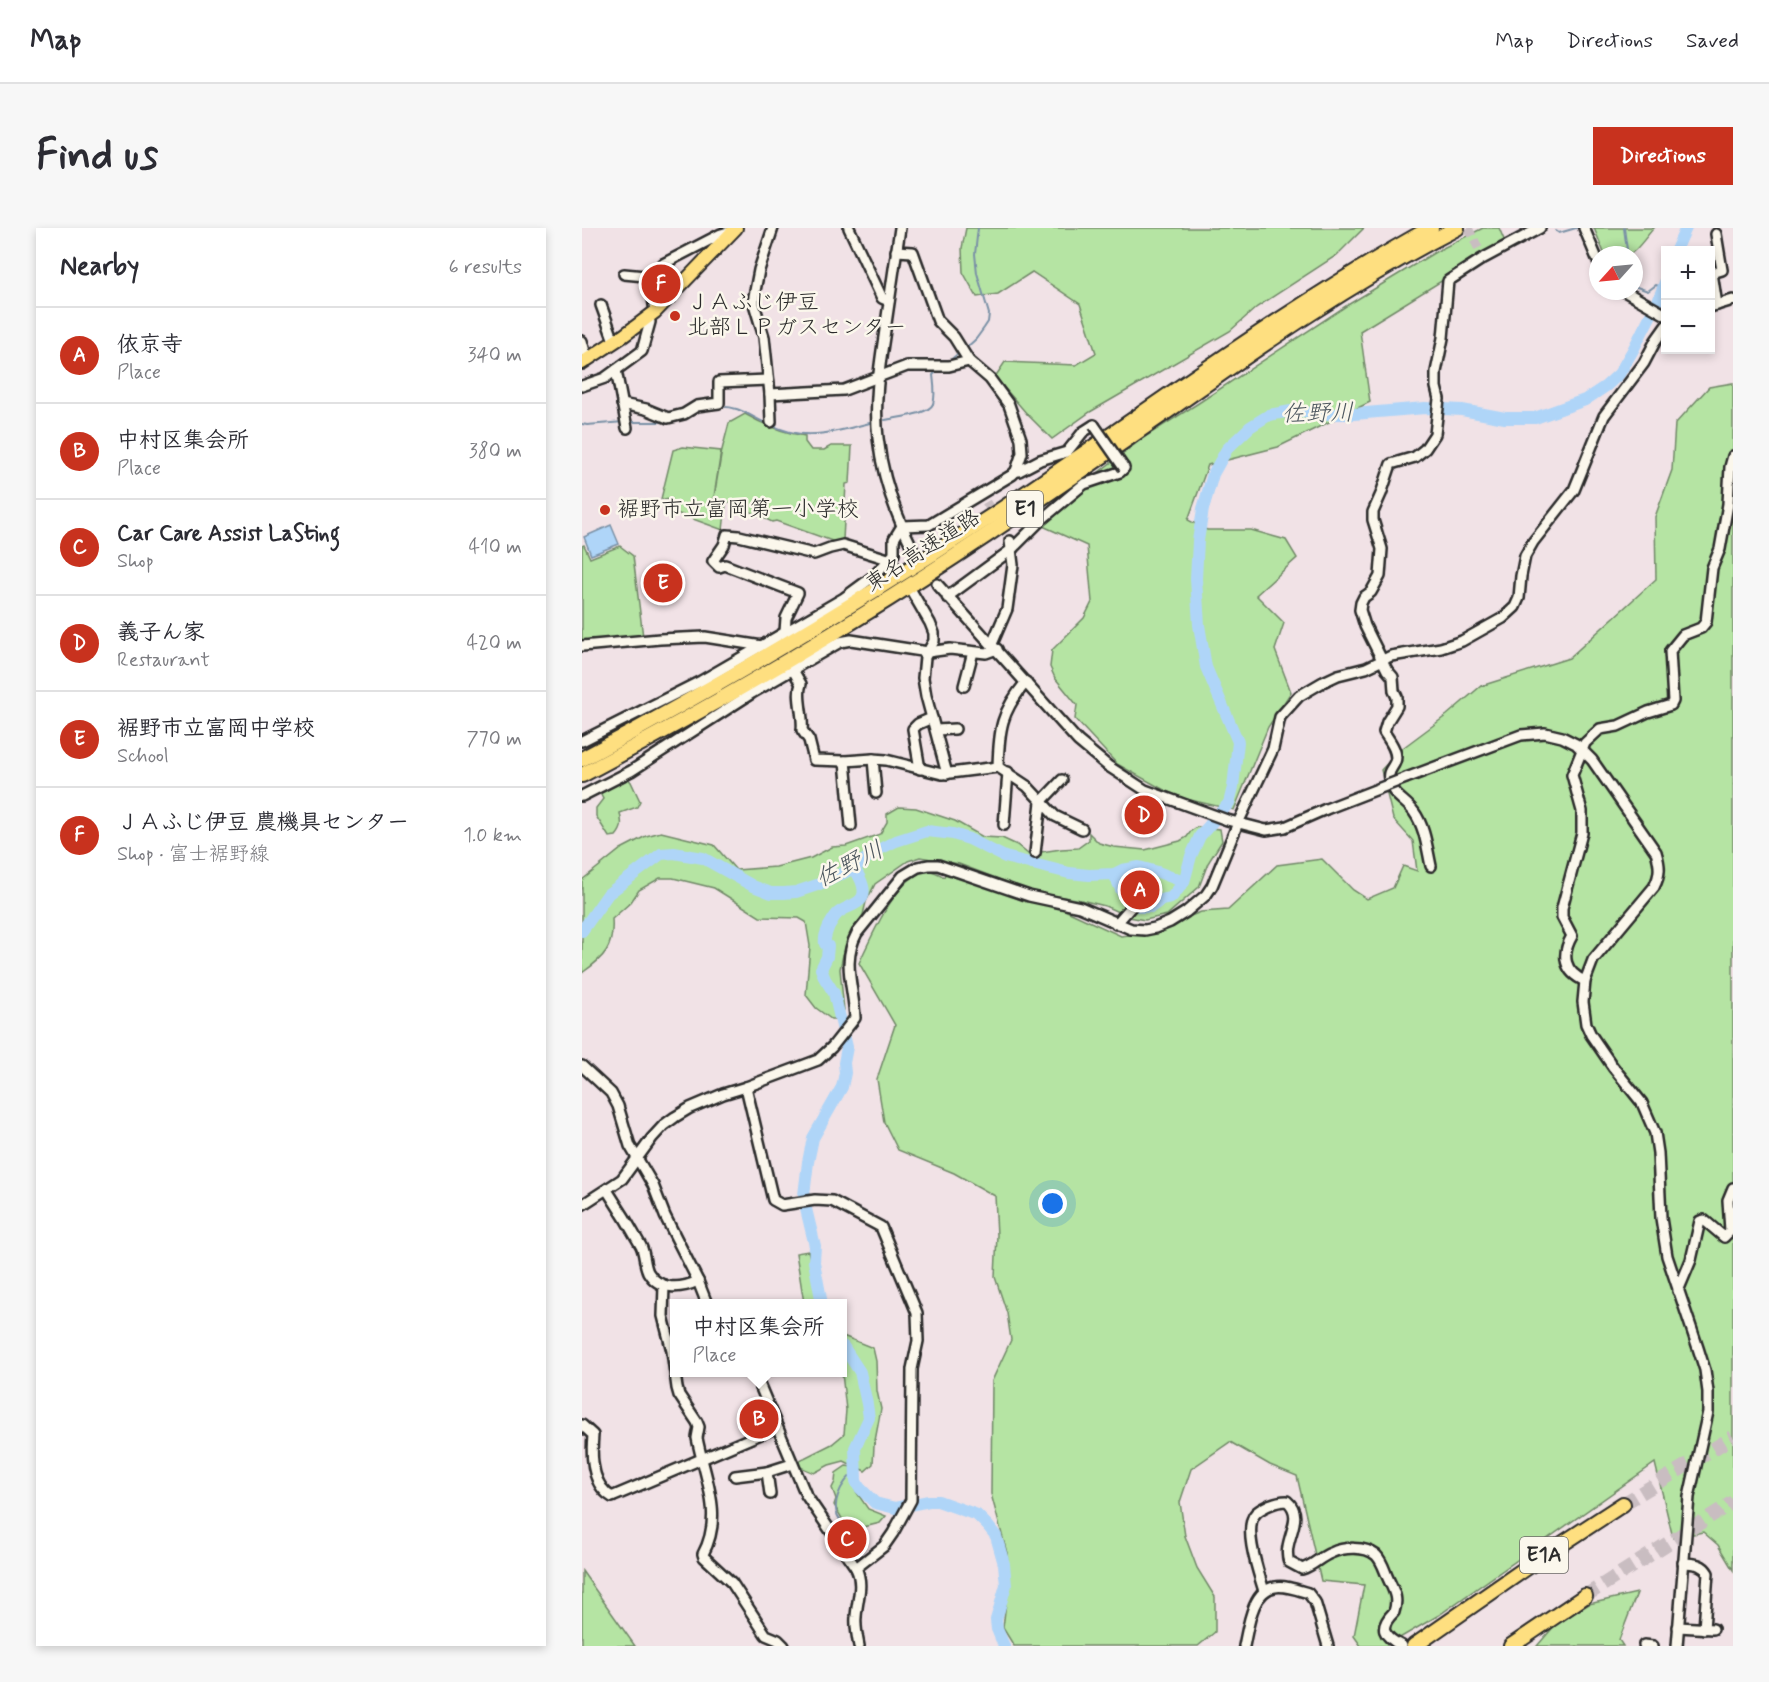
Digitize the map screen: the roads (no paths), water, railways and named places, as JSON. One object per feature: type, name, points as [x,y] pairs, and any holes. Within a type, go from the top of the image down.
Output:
[{"type":"highway","name":"東名高速道路","points":[[582,759],[737,674],[887,583],[994,514],[1306,301],[1379,256],[1431,228]]},
{"type":"highway","name":"東名高速道路","points":[[582,774],[745,686],[889,599],[1297,322],[1457,228]]},
{"type":"highway","name":"E1A","points":[[1414,1646],[1623,1504]]},
{"type":"highway","name":"E1A","points":[[1511,1646],[1585,1596]]},
{"type":"main road","points":[[585,361],[651,315],[734,229]]},
{"type":"street","points":[[771,423],[764,337],[754,304],[754,296],[759,270],[773,228]]},
{"type":"street","points":[[849,228],[882,298],[889,301]]},
{"type":"street","points":[[900,228],[878,378],[876,418],[889,491],[912,547]]},
{"type":"street","points":[[1431,866],[1426,838],[1415,813],[1394,794],[1388,777],[1396,761],[1395,752],[1384,732],[1398,702],[1393,677],[1387,670],[1365,626],[1360,610],[1364,597],[1371,592],[1380,576],[1382,549],[1373,520],[1373,512],[1391,464],[1415,457],[1425,450],[1435,434],[1438,399],[1436,372],[1443,338],[1448,281],[1482,257],[1540,228]]},
{"type":"street","points":[[1584,228],[1592,246]]},
{"type":"street","points":[[582,386],[598,381],[642,351],[651,315],[651,278],[656,269],[734,229]]},
{"type":"street","points":[[1714,300],[1712,273],[1722,270],[1716,234]]},
{"type":"street","points":[[896,251],[913,252],[938,321],[1009,405],[1021,439],[1022,453],[1016,471],[983,498],[929,525],[902,526]]},
{"type":"street","points":[[624,274],[651,278]]},
{"type":"street","points":[[1639,300],[1661,313]]},
{"type":"street","points":[[1715,306],[1733,300]]},
{"type":"street","points":[[601,305],[614,341]]},
{"type":"street","points":[[582,1205],[622,1179],[636,1158],[664,1125],[675,1117],[723,1094],[746,1088],[818,1060],[832,1047],[855,1018],[848,968],[852,942],[903,876],[918,867],[938,865],[1029,896],[1080,907],[1131,929],[1150,930],[1170,922],[1196,904],[1212,886],[1238,823],[1273,749],[1280,717],[1299,696],[1338,675],[1366,668],[1382,660],[1450,645],[1503,618],[1515,607],[1519,598],[1525,556],[1533,542],[1574,490],[1604,416],[1644,363],[1661,332]]},
{"type":"street","points":[[582,341],[585,361]]},
{"type":"street","points":[[770,394],[844,390],[907,366],[944,366],[965,354]]},
{"type":"street","points":[[616,370],[627,428]]},
{"type":"street","points":[[622,404],[646,409],[668,418],[684,414],[697,406],[719,403],[719,382],[768,380]]},
{"type":"street","points":[[947,597],[1084,484],[1120,472],[1124,468],[1094,425],[1083,432],[1067,452],[1040,460],[1016,471]]},
{"type":"street","points":[[1585,981],[1569,969],[1565,956],[1572,936],[1562,917],[1562,908],[1582,833],[1582,811],[1572,775],[1585,743],[1600,729],[1618,726],[1648,712],[1671,705],[1673,701],[1670,651],[1683,636],[1701,628],[1706,622],[1712,568],[1720,549],[1728,504],[1730,467],[1733,456]]},
{"type":"street","points":[[582,741],[701,681],[867,582],[894,554],[894,539],[902,526]]},
{"type":"street","points":[[785,632],[786,618],[798,593],[725,565],[719,567],[713,561],[724,545],[727,535],[814,554],[843,545],[888,559],[897,569]]},
{"type":"street","points":[[582,796],[631,771],[752,693],[840,642],[851,640],[928,652],[951,649],[986,653],[994,646],[1007,609],[1013,565],[1011,546]]},
{"type":"street","points":[[936,584],[1078,741],[1108,766],[1145,790],[1238,823],[1266,830],[1285,827],[1326,809],[1521,735],[1545,733],[1562,737],[1583,750],[1592,760],[1656,852],[1660,867],[1659,877],[1654,887],[1593,960],[1585,981],[1583,1002],[1586,1024],[1599,1047],[1642,1103],[1655,1133],[1667,1256],[1705,1370],[1708,1412],[1689,1497],[1677,1646]]},
{"type":"street","points":[[912,592],[934,633],[934,641],[925,657],[923,678],[947,774]]},
{"type":"street","points":[[582,646],[705,637],[762,646]]},
{"type":"street","points":[[964,686],[974,652]]},
{"type":"street","points":[[793,670],[801,684],[799,689],[802,730],[809,740],[814,760],[886,760],[942,774],[998,766],[1027,786],[1061,821],[1082,830]]},
{"type":"street","points":[[998,766],[999,734],[1007,710],[1026,682]]},
{"type":"street","points":[[921,769],[913,729],[918,723],[933,718]]},
{"type":"street","points":[[936,730],[955,729]]},
{"type":"street","points":[[873,759],[876,793]]},
{"type":"street","points":[[846,761],[851,826]]},
{"type":"street","points":[[1004,825],[1008,772]]},
{"type":"street","points":[[1035,853],[1041,802],[1062,780]]},
{"type":"street","points":[[1116,924],[1138,899]]},
{"type":"street","points":[[582,1066],[611,1093],[618,1106],[630,1146],[653,1185],[665,1216],[705,1299]]},
{"type":"street","points":[[746,1088],[773,1200],[782,1205],[815,1200],[832,1201],[881,1227],[917,1313],[918,1341],[912,1369],[911,1500],[894,1533],[884,1546],[856,1568]]},
{"type":"street","points":[[1678,1291],[1691,1260],[1700,1221],[1704,1220],[1724,1237],[1730,1231],[1728,1200],[1733,1188]]},
{"type":"street","points":[[607,1190],[642,1249],[649,1274],[664,1286],[680,1287],[698,1281]]},
{"type":"street","points":[[664,1286],[663,1316],[670,1343]]},
{"type":"street","points":[[676,1377],[679,1395],[699,1427],[697,1438],[714,1511],[711,1540],[703,1554],[704,1557],[732,1583],[766,1635],[778,1640],[784,1646]]},
{"type":"street","points":[[755,1377],[806,1496],[860,1576],[861,1586],[856,1618],[859,1646]]},
{"type":"street","points":[[582,1425],[593,1435],[591,1456],[599,1484],[604,1492],[613,1496],[777,1427]]},
{"type":"street","points":[[735,1476],[767,1472],[792,1464]]},
{"type":"street","points":[[767,1472],[771,1494]]},
{"type":"street","points":[[1264,1592],[1252,1546],[1252,1522],[1255,1514],[1264,1507],[1278,1501],[1287,1501],[1296,1512],[1287,1546],[1289,1562],[1302,1569],[1331,1552],[1344,1549],[1366,1550],[1376,1555],[1381,1561],[1396,1598],[1394,1612],[1384,1622],[1384,1628],[1388,1637],[1402,1646]]},
{"type":"street","points":[[1678,1627],[1708,1629],[1708,1574],[1701,1565],[1683,1563]]},
{"type":"street","points":[[1244,1646],[1252,1610],[1264,1592],[1276,1586],[1308,1593],[1315,1602],[1328,1646]]},
{"type":"street","points":[[1644,1645],[1653,1646]]},
{"type":"water","points":[[611,525],[619,544],[591,555],[584,537]]},
{"type":"waterway","points":[[965,349],[984,328],[989,314],[977,273],[975,254],[978,228]]},
{"type":"waterway","points":[[1556,231],[1559,233],[1576,228]]},
{"type":"waterway","points":[[1624,228],[1626,246]]},
{"type":"waterway","name":"佐野川","points":[[1678,246],[1686,228]]},
{"type":"waterway","points":[[1643,289],[1648,291],[1656,285],[1661,287]]},
{"type":"waterway","name":"佐野川","points":[[1114,874],[1123,894],[1140,907],[1151,907],[1161,900],[1171,898],[1184,882],[1191,856],[1200,836],[1229,803],[1238,742],[1206,667],[1199,625],[1196,579],[1203,509],[1213,474],[1227,449],[1250,427],[1269,415],[1291,411],[1354,414],[1425,408],[1462,410],[1505,418],[1535,418],[1585,400],[1619,374],[1661,293]]},
{"type":"waterway","points":[[948,362],[960,352]]},
{"type":"waterway","points":[[885,420],[919,413],[930,408],[934,397],[933,375],[939,369]]},
{"type":"waterway","points":[[719,407],[732,408],[773,426],[800,434],[830,432],[870,423]]},
{"type":"waterway","points":[[672,421],[683,419]]},
{"type":"waterway","points":[[582,424],[624,422]]},
{"type":"waterway","points":[[630,422],[666,422]]},
{"type":"waterway","name":"佐野川","points":[[582,931],[608,894],[661,854],[674,853],[703,858],[753,886],[771,893],[796,892],[823,883],[854,868],[876,851],[896,841],[927,831],[953,834],[969,839],[1005,857],[1069,873],[1114,874],[1139,867],[1184,882]]},
{"type":"waterway","points":[[821,1299],[814,1262],[815,1246],[804,1195],[813,1138],[842,1087],[847,1047],[834,993],[821,969],[827,957],[828,946],[825,944],[825,939],[829,926],[837,914],[862,899],[863,885],[854,868]]},
{"type":"waterway","points":[[847,1352],[860,1372],[869,1418],[855,1448],[856,1481],[859,1487],[875,1503],[895,1508],[938,1501],[977,1515],[988,1526],[996,1536],[1004,1564],[1006,1585],[996,1620],[1004,1646]]},
{"type":"waterway","points":[[852,1554],[859,1535],[838,1517],[836,1503],[841,1488],[856,1471]]},
{"type":"tunnel","points":[[1468,228],[1482,255]]},
{"type":"tunnel","points":[[986,502],[1010,541]]},
{"type":"tunnel","points":[[912,547],[937,584]]},
{"type":"tunnel","points":[[1623,1504],[1733,1437]]},
{"type":"tunnel","points":[[1585,1596],[1733,1502]]},
{"type":"place","name":"ＪＡふじ伊豆 農機具センター","points":[[661,284]]},
{"type":"place","name":"ＪＡふじ伊豆 北部ＬＰガスセンター","points":[[675,316]]},
{"type":"place","name":"裾野市立富岡第一小学校","points":[[605,510]]},
{"type":"place","name":"裾野市立富岡中学校","points":[[663,583]]},
{"type":"place","name":"義子ん家","points":[[1144,815]]},
{"type":"place","name":"依京寺","points":[[1140,890]]},
{"type":"place","name":"中村区集会所","points":[[759,1419]]},
{"type":"place","name":"Car Care Assist LaSting","points":[[847,1539]]}]
